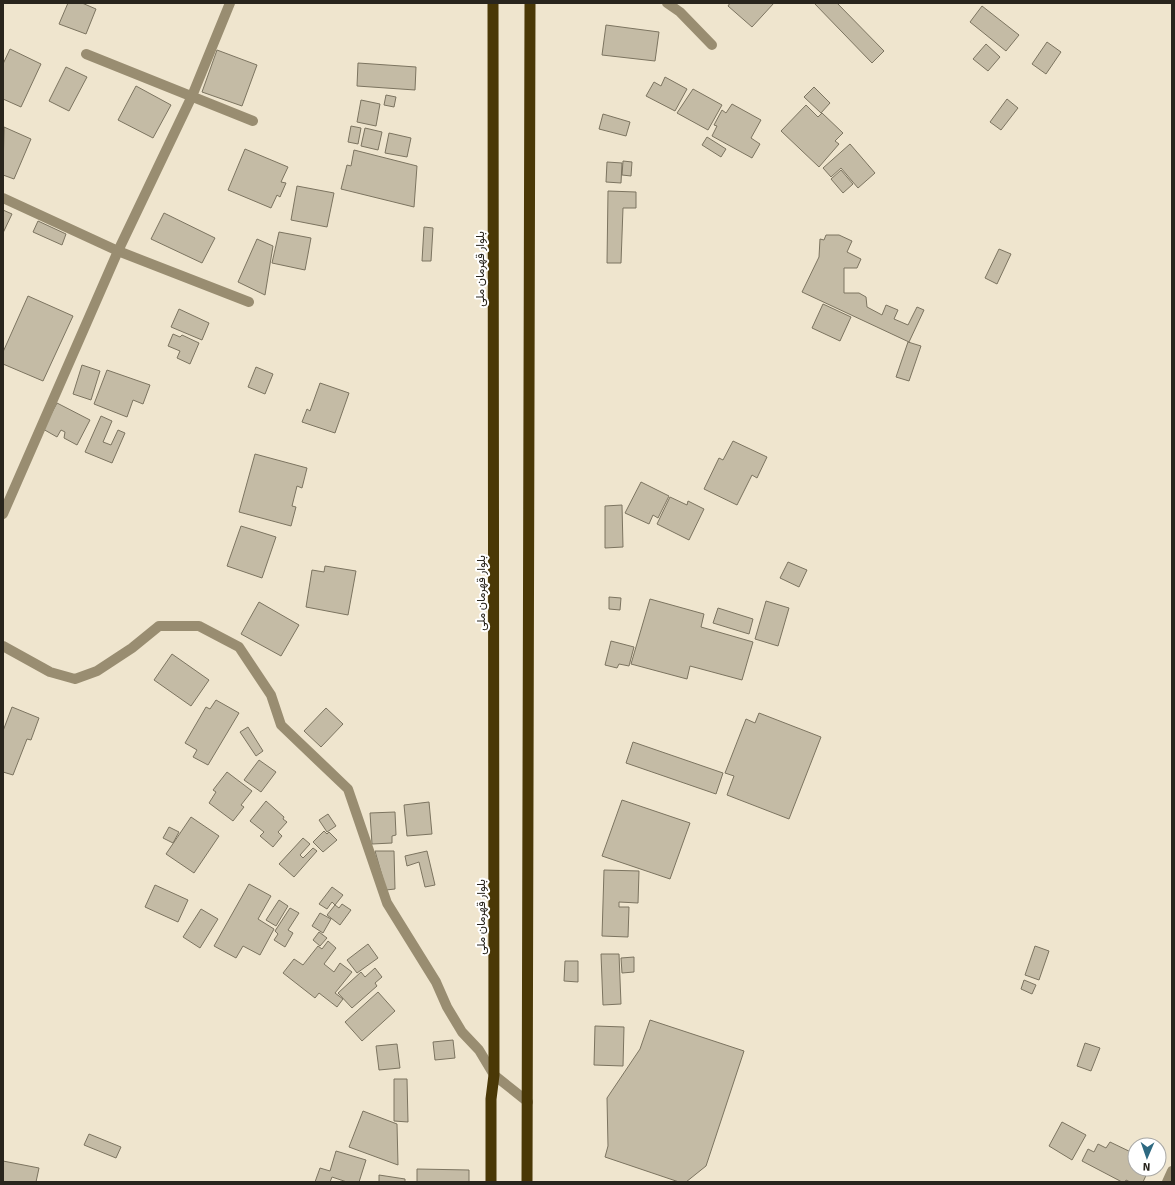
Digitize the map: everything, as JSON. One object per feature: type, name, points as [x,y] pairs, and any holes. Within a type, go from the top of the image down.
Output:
[{"type":"highway","name":"بلوار قهرمان ملی","points":[[491,1182],[491,1099],[494,1075],[493,3]]},
{"type":"highway","points":[[527,1182],[530,3]]},
{"type":"street","points":[[3,514],[118,251],[192,96],[230,3]]},
{"type":"street","points":[[667,3],[680,12],[712,45]]},
{"type":"street","points":[[86,54],[253,121]]},
{"type":"street","points":[[3,198],[118,251],[248,302]]},
{"type":"street","points":[[3,646],[50,672],[75,679],[97,671],[132,648],[159,626],[199,626],[239,647],[271,696],[281,725],[348,789],[387,903],[436,982],[447,1008],[462,1032],[479,1050],[494,1075],[528,1102]]},
{"type":"street","points":[[1167,1182],[1172,1171]]},
{"type":"building","points":[[68,3],[82,3],[96,9],[86,34],[59,24]]},
{"type":"building","points":[[730,3],[774,3],[752,27],[728,6]]},
{"type":"building","points":[[814,3],[837,3],[884,51],[872,63]]},
{"type":"building","points":[[982,6],[1019,35],[1006,51],[970,22]]},
{"type":"building","points":[[606,25],[659,32],[655,61],[602,55]]},
{"type":"building","points":[[1047,42],[1061,52],[1046,74],[1032,64]]},
{"type":"building","points":[[986,44],[1000,57],[988,71],[973,59]]},
{"type":"building","points":[[10,49],[41,64],[21,107],[3,99],[3,64]]},
{"type":"building","points":[[217,50],[257,65],[242,106],[202,92]]},
{"type":"building","points":[[358,63],[416,67],[415,90],[357,86]]},
{"type":"building","points":[[66,67],[87,77],[69,111],[49,101]]},
{"type":"building","points":[[665,77],[687,89],[675,111],[646,96],[654,82],[661,86]]},
{"type":"building","points":[[136,86],[171,105],[153,138],[118,120]]},
{"type":"building","points":[[814,87],[830,103],[821,113],[804,97]]},
{"type":"building","points":[[693,89],[722,105],[708,130],[677,113]]},
{"type":"building","points":[[386,95],[396,97],[394,107],[384,105]]},
{"type":"building","points":[[1007,99],[1018,108],[1001,130],[990,122]]},
{"type":"building","points":[[361,100],[380,104],[376,126],[357,122]]},
{"type":"building","points":[[732,104],[761,120],[751,138],[760,144],[752,158],[712,136],[717,126],[714,125],[722,110],[726,113]]},
{"type":"building","points":[[806,105],[818,117],[822,113],[843,133],[835,141],[839,144],[819,167],[781,131]]},
{"type":"building","points":[[603,114],[630,122],[626,136],[599,129]]},
{"type":"building","points":[[351,126],[361,128],[358,144],[348,142]]},
{"type":"building","points":[[4,127],[31,139],[14,179],[3,175]]},
{"type":"building","points":[[365,128],[382,132],[378,150],[361,146]]},
{"type":"building","points":[[389,133],[411,138],[407,157],[385,153]]},
{"type":"building","points":[[707,137],[726,149],[721,157],[702,145]]},
{"type":"building","points":[[850,144],[875,173],[858,188],[841,168],[831,177],[823,168]]},
{"type":"building","points":[[245,149],[288,167],[281,182],[286,183],[280,197],[277,195],[271,208],[228,190]]},
{"type":"building","points":[[354,150],[417,166],[414,207],[341,189],[347,165],[351,166]]},
{"type":"building","points":[[623,161],[632,162],[631,176],[622,175]]},
{"type":"building","points":[[607,162],[622,163],[621,183],[606,182]]},
{"type":"building","points":[[841,170],[853,184],[843,193],[831,179]]},
{"type":"building","points":[[297,186],[334,193],[327,227],[291,220]]},
{"type":"building","points":[[608,191],[636,192],[636,208],[623,208],[621,263],[607,263]]},
{"type":"building","points":[[3,210],[12,214],[3,233]]},
{"type":"building","points":[[164,213],[215,238],[202,263],[151,239]]},
{"type":"building","points":[[38,221],[66,234],[62,245],[33,232]]},
{"type":"building","points":[[424,227],[433,228],[431,261],[422,261]]},
{"type":"building","points":[[279,232],[311,238],[305,270],[272,263]]},
{"type":"building","points":[[826,235],[839,235],[852,241],[847,252],[861,259],[857,268],[844,268],[844,293],[859,293],[866,297],[867,307],[882,315],[886,305],[898,310],[894,319],[908,325],[917,307],[924,310],[909,342],[802,292],[819,257],[820,239],[824,240]]},
{"type":"building","points":[[257,239],[273,246],[265,295],[238,282]]},
{"type":"building","points":[[999,249],[1011,254],[997,284],[985,278]]},
{"type":"building","points":[[28,296],[73,316],[43,381],[3,364],[3,352]]},
{"type":"building","points":[[823,304],[851,317],[840,341],[812,328]]},
{"type":"building","points":[[179,309],[209,323],[202,340],[171,327]]},
{"type":"building","points":[[173,334],[180,337],[182,335],[199,343],[190,364],[177,358],[180,351],[168,346]]},
{"type":"building","points":[[908,342],[921,346],[909,381],[896,377]]},
{"type":"building","points":[[82,365],[100,371],[91,400],[73,394]]},
{"type":"building","points":[[256,367],[273,374],[265,394],[248,387]]},
{"type":"building","points":[[107,370],[150,385],[143,404],[133,400],[127,417],[94,404]]},
{"type":"building","points":[[320,383],[349,393],[335,433],[302,422],[307,409],[310,411]]},
{"type":"building","points":[[57,403],[90,420],[77,445],[64,438],[65,432],[61,430],[57,437],[43,429]]},
{"type":"building","points":[[101,416],[112,421],[103,442],[111,445],[118,430],[125,433],[112,463],[85,452]]},
{"type":"building","points":[[733,441],[767,457],[757,478],[752,475],[737,505],[704,489],[719,458],[723,460]]},
{"type":"building","points":[[255,454],[307,468],[302,488],[297,486],[292,506],[296,507],[291,526],[239,512]]},
{"type":"building","points":[[641,482],[669,496],[658,518],[653,515],[649,524],[625,513]]},
{"type":"building","points":[[670,497],[687,505],[688,501],[704,509],[689,540],[657,524]]},
{"type":"building","points":[[622,505],[623,547],[605,548],[605,506]]},
{"type":"building","points":[[241,526],[276,537],[262,578],[227,566]]},
{"type":"building","points":[[788,562],[807,570],[799,587],[780,578]]},
{"type":"building","points":[[325,566],[356,571],[348,615],[306,607],[312,570],[324,572]]},
{"type":"building","points":[[609,597],[621,598],[620,610],[609,609]]},
{"type":"building","points":[[650,599],[704,614],[701,627],[753,642],[742,680],[690,666],[687,679],[631,664]]},
{"type":"building","points":[[766,601],[789,608],[778,646],[755,639]]},
{"type":"building","points":[[259,602],[299,625],[281,656],[241,634]]},
{"type":"building","points":[[718,608],[753,619],[749,634],[713,623]]},
{"type":"building","points":[[611,641],[634,647],[629,666],[619,664],[617,668],[605,665]]},
{"type":"building","points":[[172,654],[209,680],[191,706],[154,680]]},
{"type":"building","points":[[216,700],[239,713],[208,765],[193,757],[197,750],[185,743],[206,707],[210,709]]},
{"type":"building","points":[[12,707],[39,718],[31,740],[27,739],[13,775],[3,772],[3,731]]},
{"type":"building","points":[[326,708],[343,724],[321,747],[304,731]]},
{"type":"building","points":[[759,713],[821,737],[789,819],[727,795],[734,776],[725,773],[746,719],[755,723]]},
{"type":"building","points":[[248,727],[263,751],[256,756],[240,732]]},
{"type":"building","points":[[633,742],[723,773],[716,794],[626,763]]},
{"type":"building","points":[[259,760],[276,772],[261,792],[244,780]]},
{"type":"building","points":[[227,772],[252,791],[241,805],[244,807],[233,821],[209,803],[216,792],[213,790]]},
{"type":"building","points":[[622,800],[690,823],[670,879],[602,856]]},
{"type":"building","points":[[266,801],[284,817],[283,819],[287,822],[278,832],[282,836],[273,847],[260,836],[264,832],[250,821]]},
{"type":"building","points":[[429,802],[432,834],[407,836],[404,805]]},
{"type":"building","points":[[395,812],[396,835],[392,836],[392,843],[372,844],[370,813]]},
{"type":"building","points":[[328,814],[336,826],[327,832],[319,820]]},
{"type":"building","points":[[191,817],[219,836],[194,873],[166,854]]},
{"type":"building","points":[[169,827],[179,832],[173,843],[163,838]]},
{"type":"building","points":[[324,831],[327,834],[329,832],[337,840],[323,852],[313,842]]},
{"type":"building","points":[[303,838],[310,844],[300,855],[303,858],[313,848],[317,851],[294,877],[279,864]]},
{"type":"building","points":[[375,851],[394,851],[395,889],[386,890]]},
{"type":"building","points":[[427,851],[435,885],[425,887],[419,862],[407,866],[405,856]]},
{"type":"building","points":[[604,870],[639,871],[638,903],[619,902],[619,907],[629,907],[628,937],[602,936]]},
{"type":"building","points":[[249,884],[271,896],[258,919],[274,929],[260,955],[243,946],[236,958],[214,946]]},
{"type":"building","points":[[155,885],[188,900],[178,922],[145,907]]},
{"type":"building","points":[[332,887],[343,895],[335,905],[332,902],[327,909],[319,904]]},
{"type":"building","points":[[279,900],[288,906],[276,926],[266,920]]},
{"type":"building","points":[[342,904],[351,910],[340,925],[327,915],[335,905],[339,908]]},
{"type":"building","points":[[290,908],[299,913],[288,930],[293,933],[285,947],[274,940],[278,934],[275,931]]},
{"type":"building","points":[[201,909],[218,919],[200,948],[183,937]]},
{"type":"building","points":[[320,913],[331,919],[323,933],[312,926]]},
{"type":"building","points":[[319,932],[327,938],[320,946],[313,940]]},
{"type":"building","points":[[328,941],[336,948],[324,964],[334,972],[340,963],[352,972],[335,993],[343,999],[337,1007],[319,993],[315,998],[283,973],[294,959],[303,965],[318,946],[322,949]]},
{"type":"building","points":[[368,944],[378,958],[357,973],[347,960]]},
{"type":"building","points":[[1035,946],[1049,951],[1039,980],[1025,975]]},
{"type":"building","points":[[601,954],[619,954],[621,1004],[603,1005]]},
{"type":"building","points":[[634,957],[634,972],[622,973],[621,958]]},
{"type":"building","points":[[565,961],[578,961],[578,982],[564,981]]},
{"type":"building","points":[[375,968],[382,977],[375,983],[377,986],[352,1008],[338,993],[361,972],[365,977]]},
{"type":"building","points":[[1024,980],[1036,985],[1032,994],[1021,989]]},
{"type":"building","points":[[378,992],[395,1011],[362,1041],[345,1022]]},
{"type":"building","points":[[650,1020],[744,1051],[706,1166],[686,1182],[679,1182],[605,1157],[608,1146],[607,1098],[640,1049]]},
{"type":"building","points":[[595,1026],[624,1027],[623,1066],[594,1065]]},
{"type":"building","points":[[453,1040],[455,1058],[435,1060],[433,1042]]},
{"type":"building","points":[[1085,1043],[1100,1048],[1091,1071],[1077,1066]]},
{"type":"building","points":[[397,1044],[400,1068],[379,1070],[376,1046]]},
{"type":"building","points":[[394,1079],[407,1079],[408,1122],[394,1121]]},
{"type":"building","points":[[363,1111],[397,1124],[398,1165],[349,1147]]},
{"type":"building","points":[[1062,1122],[1086,1135],[1072,1160],[1049,1146]]},
{"type":"building","points":[[89,1134],[121,1147],[116,1158],[84,1145]]},
{"type":"building","points":[[1110,1142],[1127,1150],[1127,1177],[1145,1177],[1143,1182],[1130,1182],[1126,1180],[1125,1182],[1122,1182],[1082,1161],[1088,1149],[1094,1152],[1098,1144],[1106,1148]]},
{"type":"building","points":[[336,1151],[366,1160],[359,1182],[347,1182],[332,1177],[330,1182],[315,1182],[320,1168],[330,1171]]},
{"type":"building","points":[[3,1161],[39,1168],[36,1182],[3,1182]]},
{"type":"building","points":[[417,1169],[469,1170],[469,1182],[417,1182]]},
{"type":"building","points":[[379,1175],[405,1179],[405,1182],[379,1182]]}]
